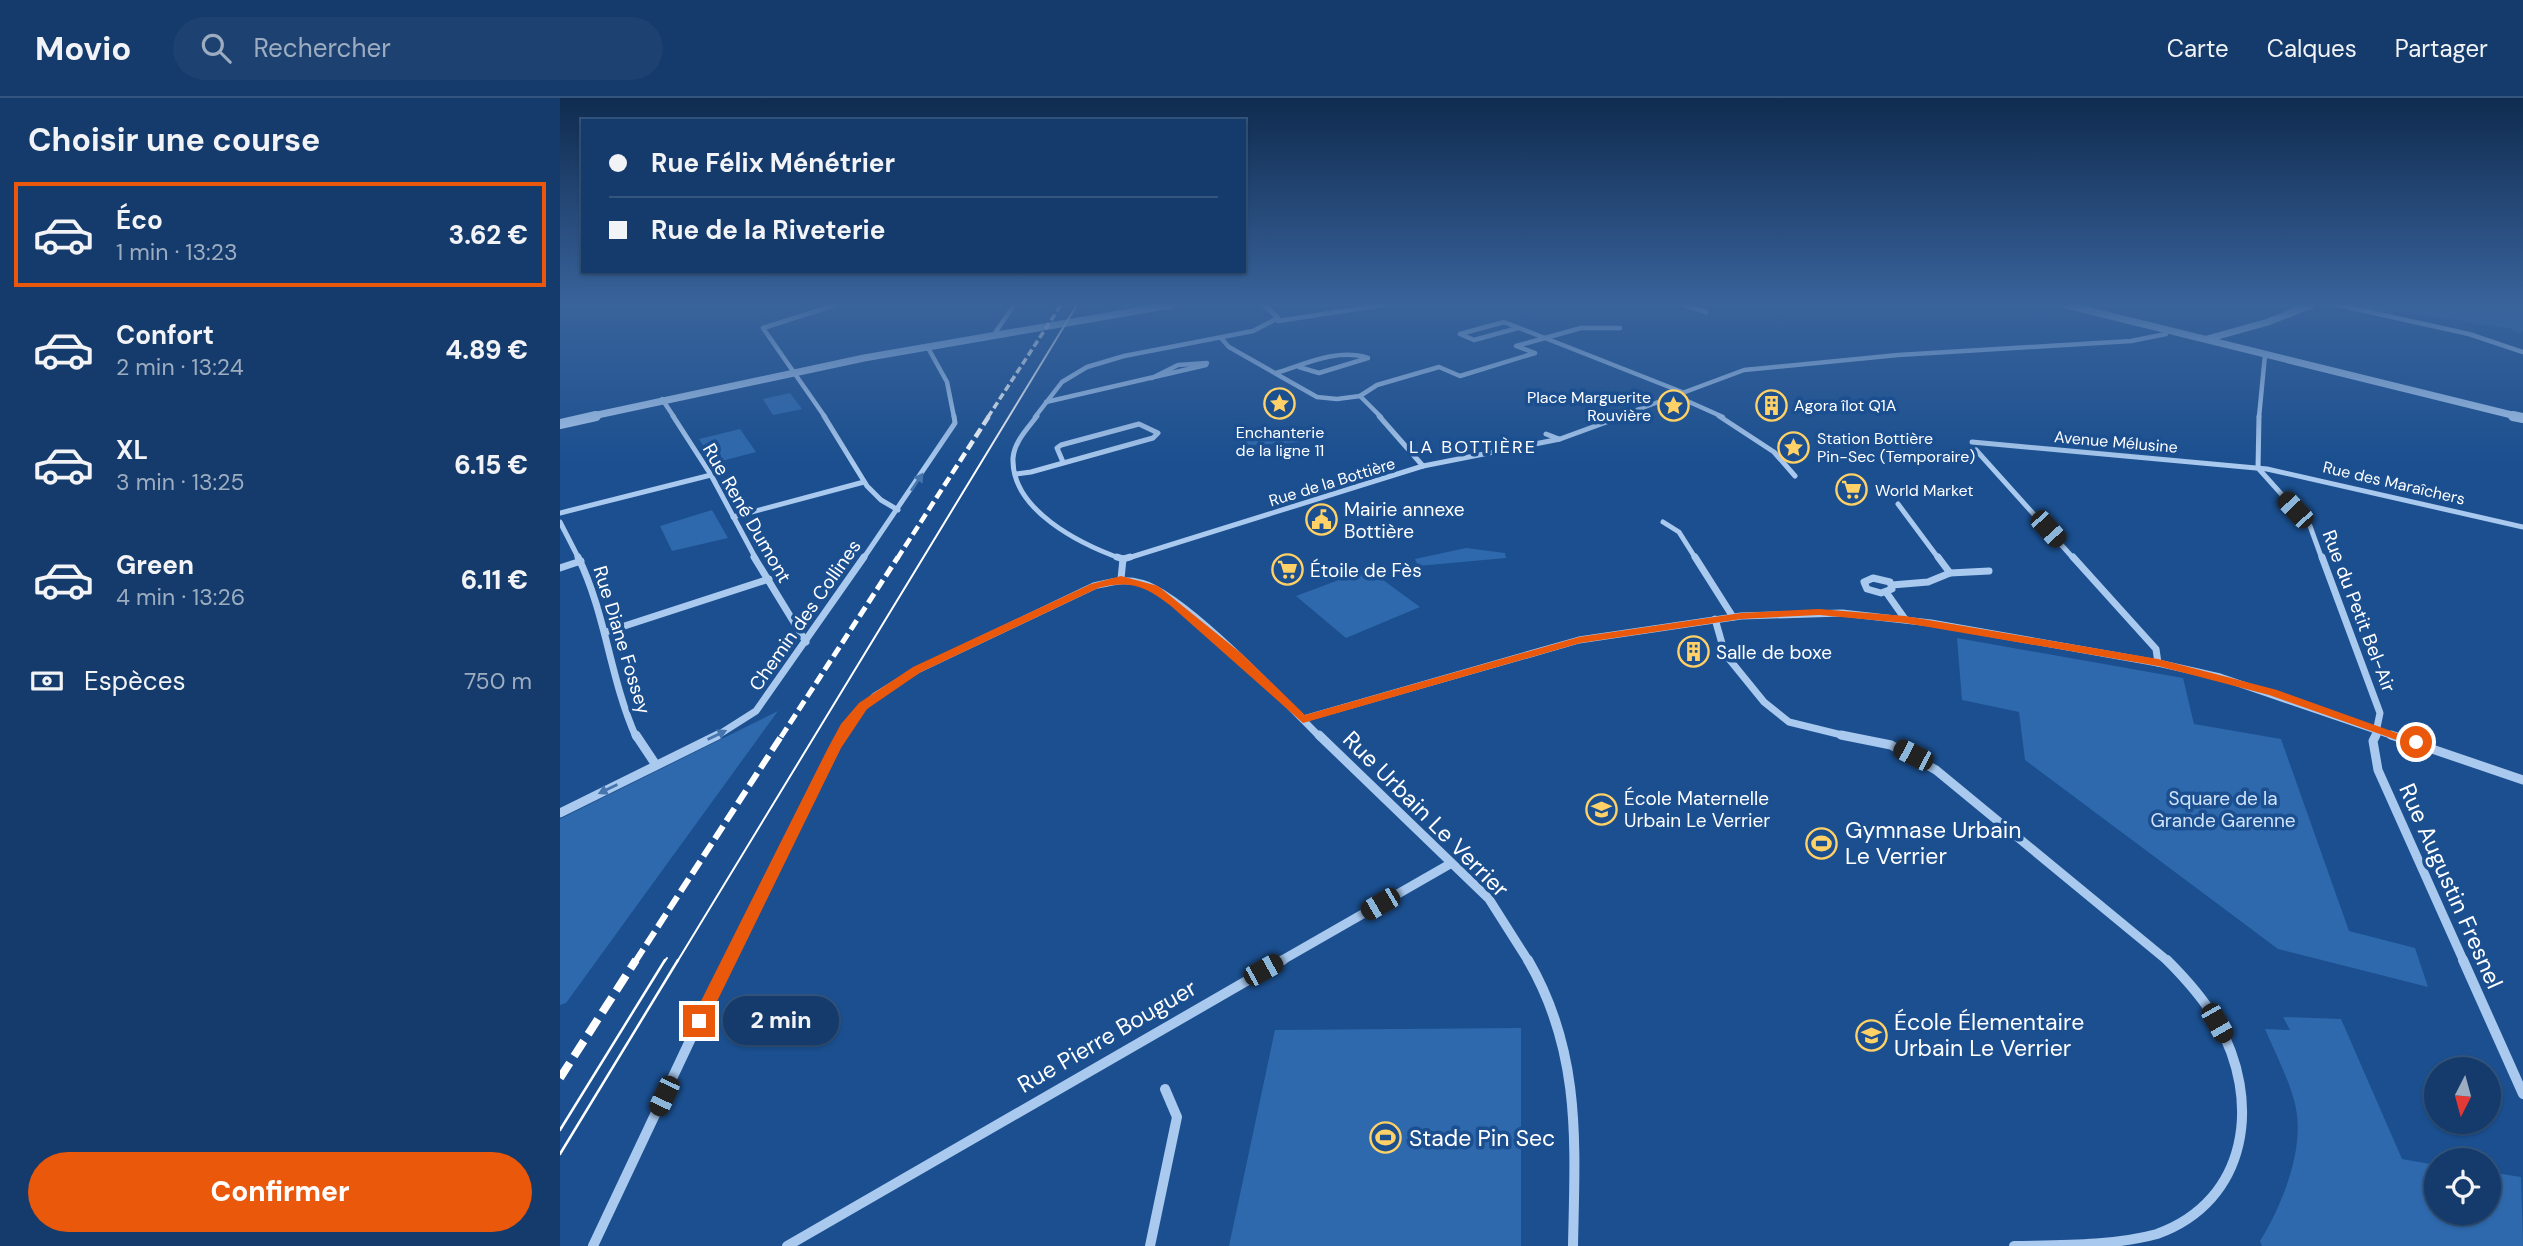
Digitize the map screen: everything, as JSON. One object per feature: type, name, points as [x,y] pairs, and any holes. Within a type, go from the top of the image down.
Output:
[{"type":"street","points":[[783,359],[848,452],[864,482],[882,504],[898,510]]},
{"type":"street","points":[[560,424],[662,399],[865,359]]},
{"type":"street","name":"Chemin des Collines","points":[[560,813],[733,728],[756,711],[898,510],[955,424],[952,397],[943,367],[937,359]]},
{"type":"street","points":[[593,1246],[723,971],[850,720],[875,696],[917,670],[1094,586],[1121,579],[1123,559],[1095,550],[1035,508],[1022,493],[1013,457],[1020,439],[1061,382],[1092,365],[1113,359]]},
{"type":"street","points":[[1250,359],[1317,397],[1337,399],[1360,396],[1377,385],[1439,367],[1460,376],[1517,359]]},
{"type":"street","points":[[1276,373],[1332,359]]},
{"type":"street","points":[[1299,367],[1319,373],[1366,359]]},
{"type":"street","points":[[1596,359],[1682,393]]},
{"type":"street","name":"Rue de la Bottière","points":[[1123,559],[1423,466],[1560,439],[1732,373],[1771,366],[1878,359]]},
{"type":"street","points":[[2258,468],[2257,435],[2265,359]]},
{"type":"street","points":[[2280,359],[2523,418]]},
{"type":"street","points":[[1046,402],[1074,398],[1206,365],[1207,363],[1198,361],[1163,370],[1152,378]]},
{"type":"street","points":[[1360,396],[1405,442],[1423,466]]},
{"type":"street","points":[[1675,396],[1712,413],[1769,448],[1784,460],[1795,476]]},
{"type":"street","name":"Rue René Dumont","points":[[662,399],[711,475],[806,642]]},
{"type":"street","points":[[1016,474],[1063,462],[1153,438],[1158,433],[1139,424],[1061,446],[1057,448],[1063,462]]},
{"type":"street","points":[[1546,434],[1560,439]]},
{"type":"street","name":"Avenue Mélusine","points":[[1972,442],[2258,468]]},
{"type":"street","points":[[1976,450],[2156,649],[2158,663]]},
{"type":"street","name":"Rue des Maraîchers","points":[[2258,468],[2523,527]]},
{"type":"street","name":"Rue du Petit Bel-Air","points":[[2258,468],[2310,526],[2380,713],[2379,730]]},
{"type":"street","points":[[560,513],[711,475]]},
{"type":"street","points":[[733,517],[864,482]]},
{"type":"street","points":[[1898,504],[1950,573]]},
{"type":"street","name":"Rue Diane Fossey","points":[[560,522],[581,561],[606,632],[635,732],[647,758],[656,765]]},
{"type":"street","points":[[1663,522],[1679,533],[1732,617]]},
{"type":"street","points":[[560,568],[581,561]]},
{"type":"street","points":[[1905,619],[1886,593],[1867,589],[1864,582],[1878,578],[1892,585],[1928,582],[1950,573],[1989,571]]},
{"type":"street","points":[[606,632],[769,579]]},
{"type":"street","name":"Rue Urbain Le Verrier","points":[[1121,579],[1155,588],[1238,656],[1450,864],[1489,898],[1505,921],[1542,984],[1569,1064],[1575,1130],[1573,1246]]},
{"type":"street","points":[[1886,593],[1892,589],[1892,585]]},
{"type":"street","points":[[1303,719],[1545,649],[1634,630],[1732,617],[1807,612],[1905,619],[2158,663],[2273,693],[2523,780]]},
{"type":"street","points":[[1715,619],[1725,654],[1764,702],[1789,722],[1810,729],[1891,745],[1936,770],[2152,946],[2178,971],[2210,1011],[2224,1035],[2240,1075],[2245,1112],[2242,1139],[2227,1182],[2207,1204],[2153,1236],[2074,1245],[2014,1246]]},
{"type":"street","name":"Rue Augustin Fresnel","points":[[2379,730],[2373,741],[2378,770],[2523,1094]]},
{"type":"street","name":"Rue Pierre Bouguer","points":[[787,1246],[1450,864]]},
{"type":"street","points":[[1150,1246],[1177,1117],[1164,1089]]},
{"type":"green space","points":[[790,393],[802,409],[773,415],[763,399]]},
{"type":"green space","points":[[740,429],[756,452],[714,463],[699,439]]},
{"type":"green space","points":[[1298,432],[1298,442],[1240,446],[1241,436]]},
{"type":"green space","points":[[712,510],[728,538],[672,551],[660,526]]},
{"type":"green space","points":[[1466,548],[1505,553],[1506,558],[1418,566],[1415,559]]},
{"type":"green space","points":[[1368,569],[1420,607],[1346,638],[1296,596]]},
{"type":"green space","name":"Square de la Grande Garenne","points":[[1957,638],[2183,678],[2194,724],[2281,739],[2349,931],[2415,948],[2428,987],[2278,949],[2025,760],[2019,712],[1962,700]]},
{"type":"green space","points":[[778,711],[566,1003],[560,1005],[560,819]]},
{"type":"green space","points":[[2283,1017],[2341,1019],[2402,1159],[2424,1163],[2424,1225],[2501,1225],[2501,1174],[2521,1177],[2523,1246],[2262,1246],[2260,1241],[2290,1176],[2295,1157],[2298,1121],[2286,1076],[2265,1029],[2290,1030]]},
{"type":"green space","name":"Stade Pin Sec","points":[[1521,1028],[1521,1246],[1229,1246],[1275,1030]]},
{"type":"tram line","points":[[677,962],[1044,359]]},
{"type":"tram line","points":[[664,962],[667,958]]},
{"type":"tram line","points":[[560,1130],[665,960]]},
{"type":"tram line","points":[[560,1154],[678,960]]},
{"type":"railway","points":[[988,417],[1026,359]]},
{"type":"railway","points":[[897,559],[989,416]]},
{"type":"railway","points":[[781,737],[898,557]]},
{"type":"railway","points":[[635,962],[782,735]]},
{"type":"railway","points":[[560,1078],[636,960]]},
{"type":"place","name":"Enchanterie de la ligne 11","points":[[1280,403]]},
{"type":"place","name":"Agora îlot Q1A","points":[[1771,405]]},
{"type":"place","name":"Place Marguerite Rouvière","points":[[1674,406]]},
{"type":"place","name":"Station Bottière Pin-Sec (Temporaire)","points":[[1794,447]]},
{"type":"place","name":"World Market","points":[[1852,490]]},
{"type":"place","name":"Mairie annexe Bottière","points":[[1321,520]]},
{"type":"place","name":"Étoile de Fès","points":[[1287,570]]},
{"type":"place","name":"Salle de boxe","points":[[1693,652]]},
{"type":"place","name":"École Maternelle Urbain Le Verrier","points":[[1601,809]]},
{"type":"place","name":"Gymnase Urbain Le Verrier","points":[[1822,843]]},
{"type":"place","name":"École Élementaire Urbain Le Verrier","points":[[1871,1035]]},
{"type":"place","name":"Stade Pin Sec","points":[[1386,1138]]},
{"type":"district","name":"LA BOTTIÈRE","points":[[1473,447]]},
{"type":"route","points":[[699,1021],[834,748],[850,720],[863,706],[917,670],[1094,586],[1121,579],[1155,588],[1193,617],[1303,719],[1579,640],[1688,622],[1773,613],[1819,612],[1905,619],[2158,663],[2220,677],[2273,693],[2416,742]]}]
